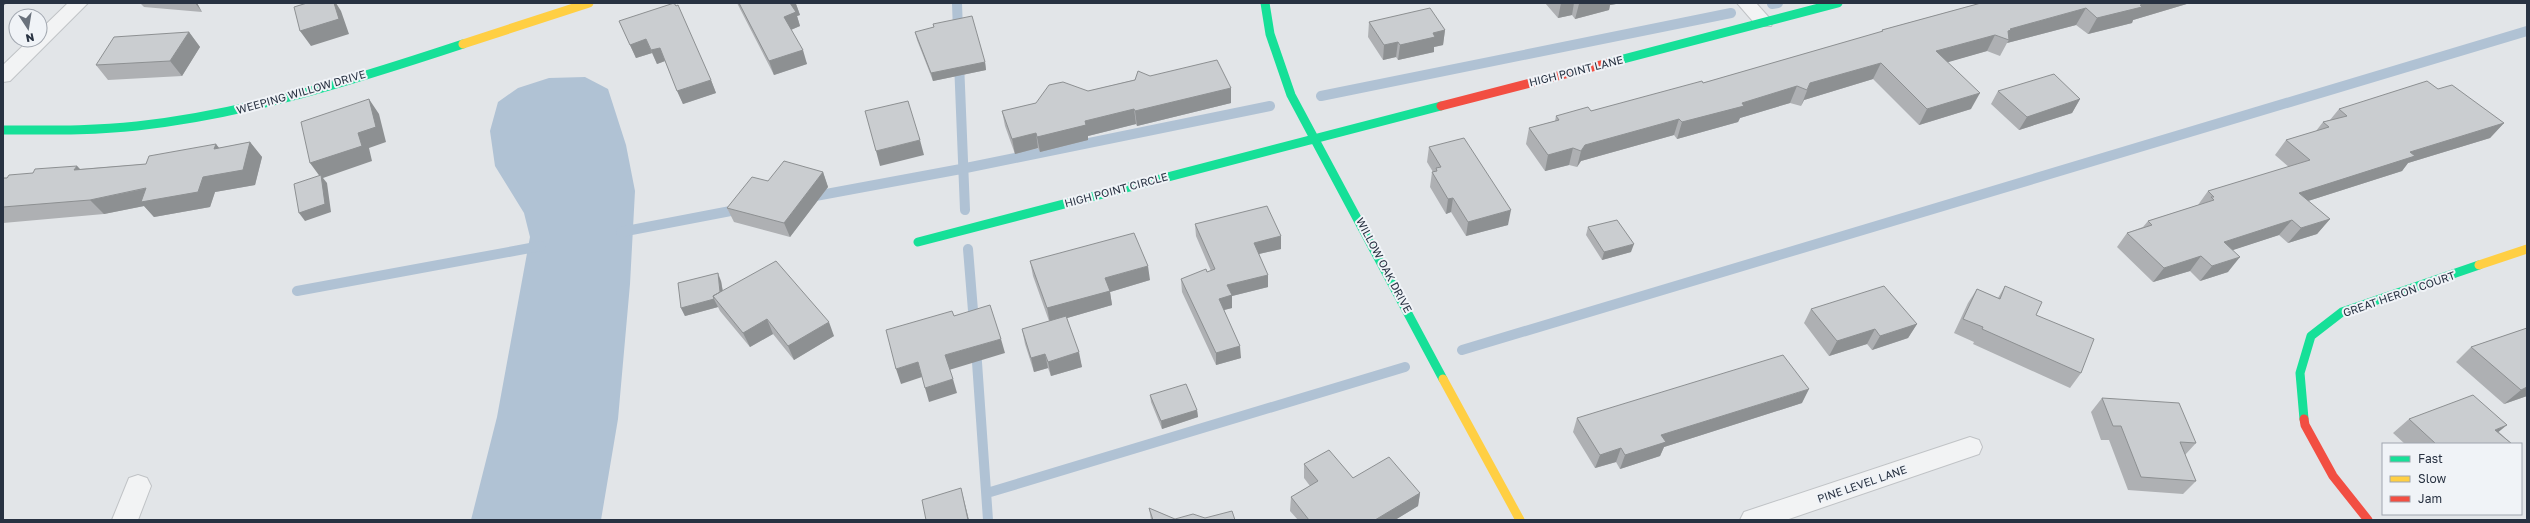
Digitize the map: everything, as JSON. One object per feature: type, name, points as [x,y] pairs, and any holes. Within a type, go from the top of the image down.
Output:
[{"type":"street","points":[[3,76],[80,3]]},
{"type":"street","name":"WEEPING WILLOW DRIVE","points":[[3,130],[37,132],[116,129],[176,122],[245,109],[319,89],[589,3]]},
{"type":"street","name":"WILLOW OAK DRIVE","points":[[1265,3],[1272,40],[1289,88],[1314,138],[1355,210],[1520,520]]},
{"type":"street","points":[[1746,3],[1764,22]]},
{"type":"street","name":"HIGH POINT LANE","points":[[1314,138],[1838,3]]},
{"type":"street","name":"HIGH POINT CIRCLE","points":[[918,242],[1314,138]]},
{"type":"street","name":"GREAT HERON COURT","points":[[2368,520],[2333,476],[2305,425],[2300,373],[2311,336],[2342,312],[2527,249]]},
{"type":"street","name":"PINE LEVEL LANE","points":[[1753,520],[1970,447]]},
{"type":"street","points":[[124,520],[138,486]]},
{"type":"water","points":[[585,77],[608,89],[626,145],[635,191],[630,284],[618,419],[601,520],[471,520],[497,417],[530,237],[524,213],[495,166],[490,131],[498,102],[518,88],[549,78]]},
{"type":"building","points":[[307,3],[334,3],[339,19],[300,31],[294,7]]},
{"type":"building","points":[[674,3],[676,6],[678,5],[711,80],[677,91],[660,48],[651,50],[646,39],[630,45],[619,21]]},
{"type":"building","points":[[739,3],[790,3],[796,12],[784,17],[803,50],[769,61]]},
{"type":"building","points":[[1981,3],[2146,3],[2140,5],[2142,7],[2097,18],[2086,8],[2010,29],[2011,30],[2008,31],[2009,40],[1995,35],[1936,51],[1980,93],[1927,109],[1881,63],[1810,83],[1807,90],[1797,86],[1742,103],[1744,106],[1682,122],[1679,119],[1585,145],[1581,151],[1573,148],[1548,155],[1529,128],[1559,120],[1556,116],[1588,107],[1591,111],[1702,81],[1703,83],[1883,31],[1882,30]]},
{"type":"building","points":[[1430,8],[1445,30],[1433,33],[1435,37],[1400,45],[1398,42],[1384,45],[1369,22]]},
{"type":"building","points":[[972,16],[985,62],[931,73],[915,32],[934,27],[933,24]]},
{"type":"building","points":[[189,32],[170,61],[96,65],[114,37]]},
{"type":"building","points":[[1217,60],[1231,88],[1135,111],[1134,109],[1085,121],[1086,125],[1037,137],[1036,133],[1012,139],[1002,111],[1036,103],[1049,85],[1063,82],[1088,91],[1135,80],[1138,71],[1150,76]]},
{"type":"building","points":[[2054,74],[2080,99],[2027,117],[1998,91]]},
{"type":"building","points":[[2427,81],[2438,89],[2452,85],[2504,123],[2410,152],[2415,156],[2299,193],[2330,219],[2301,228],[2292,220],[2224,242],[2240,257],[2212,266],[2201,256],[2164,268],[2127,233],[2152,225],[2148,221],[2214,200],[2211,197],[2214,197],[2208,191],[2310,160],[2286,140],[2329,127],[2323,122],[2347,116],[2339,109]]},
{"type":"building","points":[[369,99],[376,127],[358,133],[362,146],[310,163],[301,122]]},
{"type":"building","points":[[908,101],[920,140],[876,151],[865,111]]},
{"type":"building","points":[[1464,138],[1511,210],[1468,222],[1453,198],[1448,199],[1432,172],[1437,171],[1436,168],[1441,167],[1429,147]]},
{"type":"building","points":[[250,142],[243,170],[203,177],[198,192],[141,202],[146,188],[90,200],[3,207],[3,178],[7,178],[9,175],[33,173],[35,169],[77,166],[74,170],[146,164],[149,156],[216,144],[214,149]]},
{"type":"building","points":[[784,161],[823,172],[784,223],[727,208],[752,177],[768,181]]},
{"type":"building","points":[[321,175],[325,204],[299,213],[294,184]]},
{"type":"building","points":[[1267,206],[1281,236],[1254,243],[1268,275],[1227,285],[1232,295],[1219,299],[1240,346],[1216,353],[1181,279],[1206,269],[1207,272],[1215,269],[1195,224]]},
{"type":"building","points":[[1617,220],[1634,244],[1604,252],[1588,227]]},
{"type":"building","points":[[1134,233],[1148,266],[1105,278],[1110,291],[1047,308],[1030,261]]},
{"type":"building","points":[[776,261],[829,322],[788,346],[767,319],[743,333],[713,296]]},
{"type":"building","points":[[718,273],[720,292],[713,296],[714,299],[681,308],[678,283]]},
{"type":"building","points":[[1884,286],[1917,324],[1880,336],[1875,329],[1837,341],[1811,309]]},
{"type":"building","points":[[2005,286],[2042,302],[2036,315],[2094,339],[2081,373],[1963,319],[1977,289],[2000,299]]},
{"type":"building","points":[[990,305],[1001,339],[945,355],[953,379],[925,388],[918,362],[896,369],[886,330],[952,311],[954,316]]},
{"type":"building","points":[[1066,316],[1079,352],[1048,362],[1045,354],[1031,358],[1022,329]]},
{"type":"building","points":[[2527,328],[2527,387],[2521,390],[2471,347]]},
{"type":"building","points":[[1783,355],[1809,389],[1661,435],[1666,442],[1625,455],[1621,448],[1600,455],[1577,418]]},
{"type":"building","points":[[1186,384],[1197,410],[1161,421],[1150,395]]},
{"type":"building","points":[[2473,395],[2507,425],[2495,430],[2511,443],[2435,443],[2409,419]]},
{"type":"building","points":[[2102,398],[2179,403],[2196,443],[2180,442],[2196,481],[2141,477],[2121,426],[2113,426]]},
{"type":"building","points":[[1329,450],[1353,478],[1389,457],[1420,493],[1375,520],[1309,520],[1291,497],[1318,481],[1304,464]]},
{"type":"building","points":[[961,488],[968,520],[926,520],[922,500]]},
{"type":"building","points":[[1149,508],[1175,519],[1193,514],[1205,518],[1232,511],[1235,520],[1153,520]]},
{"type":"waterway","points":[[957,3],[958,32]]},
{"type":"waterway","points":[[1772,4],[1778,3]]},
{"type":"waterway","points":[[1321,96],[1731,13]]},
{"type":"waterway","points":[[1462,350],[2527,31]]},
{"type":"waterway","points":[[959,62],[963,169]]},
{"type":"waterway","points":[[963,169],[1270,106]]},
{"type":"waterway","points":[[810,197],[963,169]]},
{"type":"waterway","points":[[963,169],[965,210]]},
{"type":"waterway","points":[[621,232],[741,209]]},
{"type":"waterway","points":[[297,291],[541,246]]},
{"type":"waterway","points":[[968,249],[974,323]]},
{"type":"waterway","points":[[976,348],[988,520]]},
{"type":"waterway","points":[[987,493],[1405,367]]},
{"type":"traffic: fast","points":[[1265,3],[1270,34],[1291,95],[1443,379]]},
{"type":"traffic: fast","points":[[1608,63],[1838,3]]},
{"type":"traffic: fast","points":[[3,130],[79,130],[116,128],[194,118],[310,91],[387,69],[463,44]]},
{"type":"traffic: fast","points":[[918,242],[1441,106]]},
{"type":"traffic: fast","points":[[2304,419],[2300,373],[2311,336],[2342,312],[2479,265]]},
{"type":"traffic: slow","points":[[463,44],[589,3]]},
{"type":"traffic: slow","points":[[2479,265],[2527,249]]},
{"type":"traffic: slow","points":[[1443,379],[1520,520]]},
{"type":"traffic: jam","points":[[1441,106],[1608,63]]},
{"type":"traffic: jam","points":[[2304,419],[2305,425],[2333,476],[2368,520]]}]
